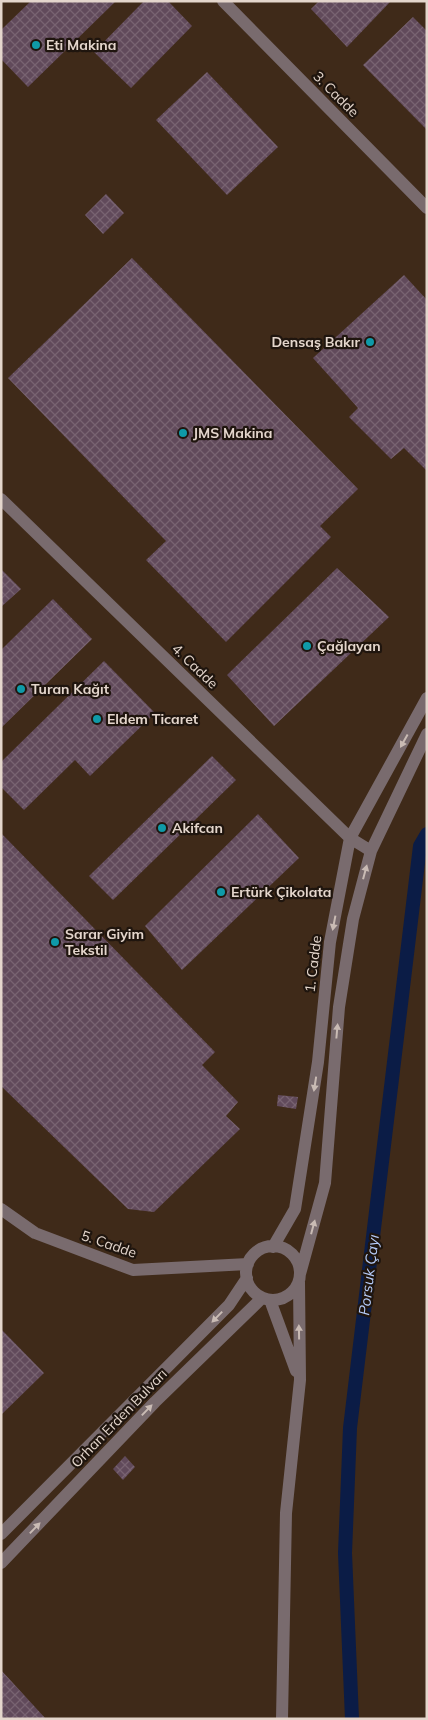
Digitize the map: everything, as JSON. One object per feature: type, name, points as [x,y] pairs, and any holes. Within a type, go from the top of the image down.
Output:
[{"type":"street","name":"3. Cadde","points":[[223,1],[427,208]]},
{"type":"street","name":"4. Cadde","points":[[1,499],[350,838],[371,850]]},
{"type":"street","name":"1. Cadde","points":[[273,1247],[296,1209],[318,1062],[330,942],[350,838],[427,698]]},
{"type":"street","points":[[299,1278],[325,1183],[339,1007],[353,919],[371,850],[427,734]]},
{"type":"street","name":"5. Cadde","points":[[1,1209],[35,1233],[132,1270],[248,1264]]},
{"type":"street","points":[[282,1719],[286,1513],[300,1380],[299,1278],[295,1258],[289,1252],[273,1247],[258,1251],[248,1264],[247,1278],[250,1287],[266,1299],[300,1380]]},
{"type":"street","name":"Orhan Erden Bulvarı","points":[[1,1534],[229,1304],[247,1278]]},
{"type":"street","name":"Orhan Erden Bulvarı","points":[[1,1563],[155,1402],[266,1299],[288,1296],[299,1278]]},
{"type":"building","name":"Eti Makina","points":[[31,1],[116,1],[28,87],[1,59],[1,30]]},
{"type":"building","points":[[144,1],[168,1],[192,26],[131,88],[94,52]]},
{"type":"building","points":[[319,1],[391,1],[347,47],[311,9]]},
{"type":"building","points":[[413,17],[427,31],[427,130],[363,65]]},
{"type":"building","points":[[207,72],[278,147],[227,195],[156,120]]},
{"type":"building","points":[[106,194],[124,213],[103,234],[85,215]]},
{"type":"building","name":"JMS Makina","points":[[132,258],[358,489],[320,526],[331,537],[226,642],[146,560],[166,541],[8,378]]},
{"type":"building","points":[[404,275],[427,300],[427,471],[404,448],[391,459],[349,417],[358,408],[313,358]]},
{"type":"building","name":"Çağlayan","points":[[337,568],[389,617],[274,726],[227,675]]},
{"type":"building","points":[[1,569],[21,589],[1,607]]},
{"type":"building","name":"Turan Kağıt","points":[[53,599],[92,639],[1,728],[1,650]]},
{"type":"building","name":"Eldem Ticaret","points":[[104,661],[155,713],[90,776],[75,760],[24,810],[1,787],[1,762]]},
{"type":"building","name":"Akifcan","points":[[212,756],[236,780],[113,900],[89,876]]},
{"type":"building","name":"Ertürk Çikolata","points":[[258,814],[299,858],[182,970],[145,926]]},
{"type":"building","name":"Sarar Giyim Tekstil","points":[[1,833],[215,1052],[202,1065],[238,1102],[226,1116],[240,1129],[154,1212],[128,1209],[1,1086]]},
{"type":"building","points":[[278,1095],[298,1097],[296,1109],[277,1106]]},
{"type":"building","points":[[1,1329],[44,1373],[1,1415]]},
{"type":"building","points":[[125,1456],[135,1467],[123,1480],[113,1469]]},
{"type":"building","points":[[1,1670],[46,1719],[1,1719]]},
{"type":"waterway","name":"Porsuk Çayı","points":[[352,1719],[345,1553],[350,1428],[420,846],[427,834]]},
{"type":"place","name":"Eti Makina","points":[[36,45]]},
{"type":"place","name":"Densaş Bakır","points":[[370,342]]},
{"type":"place","name":"JMS Makina","points":[[183,433]]},
{"type":"place","name":"Çağlayan","points":[[307,646]]},
{"type":"place","name":"Turan Kağıt","points":[[21,689]]},
{"type":"place","name":"Eldem Ticaret","points":[[97,719]]},
{"type":"place","name":"Akifcan","points":[[162,828]]},
{"type":"place","name":"Ertürk Çikolata","points":[[221,892]]},
{"type":"place","name":"Sarar Giyim Tekstil","points":[[55,942]]}]
